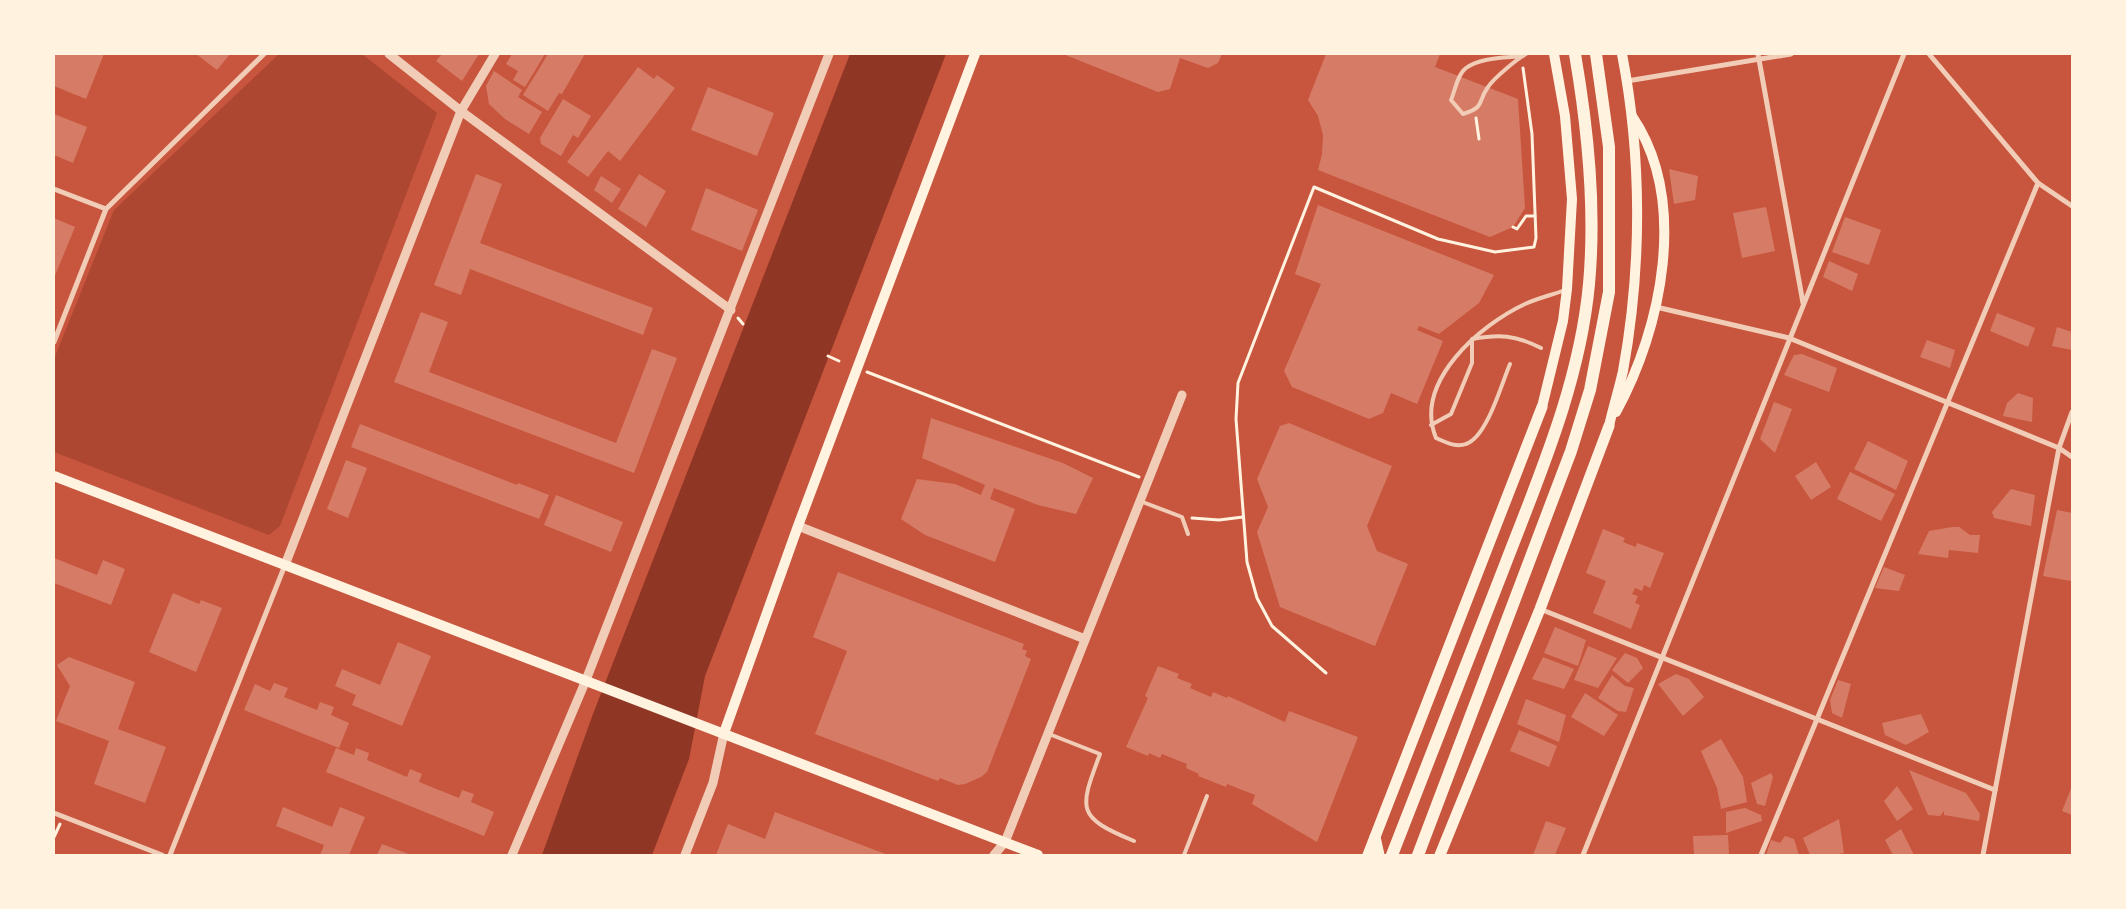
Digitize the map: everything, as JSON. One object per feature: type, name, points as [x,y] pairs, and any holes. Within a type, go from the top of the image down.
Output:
[{"type":"highway","points":[[1392,855],[1554,439],[1575,366],[1589,284],[1592,204],[1586,118],[1574,54]]},
{"type":"highway","points":[[1418,855],[1571,452],[1590,390],[1609,292],[1609,147],[1596,54]]},
{"type":"main road","points":[[724,733],[798,526],[975,54]]},
{"type":"main road","points":[[1368,855],[1542,407],[1556,353],[1567,289],[1572,199],[1565,116],[1554,54]]},
{"type":"main road","points":[[1440,855],[1540,609],[1609,426],[1623,371],[1637,240],[1635,162],[1627,81],[1622,54]]},
{"type":"main road","points":[[1609,426],[1627,391],[1656,307],[1664,255],[1660,195],[1654,161],[1644,134],[1630,114]]},
{"type":"main road","points":[[54,476],[1038,855]]},
{"type":"main road","points":[[1375,837],[1379,855]]},
{"type":"street","points":[[54,342],[106,209],[264,54]]},
{"type":"street","points":[[389,54],[461,111],[730,310]]},
{"type":"street","points":[[170,855],[286,565],[461,111],[495,54]]},
{"type":"street","points":[[512,855],[586,680],[829,54]]},
{"type":"street","points":[[1627,81],[1759,56],[1791,54]]},
{"type":"street","points":[[1583,855],[1904,54]]},
{"type":"street","points":[[1929,54],[2038,183],[2072,206]]},
{"type":"street","points":[[1759,56],[1803,303]]},
{"type":"street","points":[[1761,855],[2038,183]]},
{"type":"street","points":[[54,189],[106,209]]},
{"type":"street","points":[[1656,307],[1789,338],[2059,448],[2072,457]]},
{"type":"street","points":[[994,855],[1005,842],[1182,395]]},
{"type":"street","points":[[1983,855],[2059,448],[2072,412]]},
{"type":"street","points":[[798,526],[1085,640]]},
{"type":"street","points":[[1540,609],[1995,790]]},
{"type":"street","points":[[685,855],[713,783],[724,733]]},
{"type":"street","points":[[54,813],[162,855]]},
{"type":"lane","points":[[1523,56],[1488,88],[1484,100],[1476,110],[1463,114],[1451,100],[1459,77],[1465,69],[1484,60],[1523,56]]},
{"type":"lane","points":[[1510,364],[1484,427],[1476,439],[1464,445],[1451,445],[1436,438],[1431,425],[1431,404],[1448,364],[1472,339],[1524,304],[1567,289]]},
{"type":"lane","points":[[1472,339],[1494,335],[1520,338],[1541,348]]},
{"type":"lane","points":[[1431,425],[1451,414],[1472,363],[1472,339]]},
{"type":"lane","points":[[1140,502],[1182,518],[1188,534]]},
{"type":"lane","points":[[1048,733],[1100,754],[1086,790],[1085,802],[1090,817],[1103,828],[1134,841]]},
{"type":"lane","points":[[1184,855],[1207,796]]},
{"type":"path","points":[[1326,673],[1272,626],[1261,605],[1247,562],[1236,420],[1238,383],[1314,188],[1438,239],[1495,252],[1534,247],[1535,216],[1532,134],[1523,56]]},
{"type":"path","points":[[1476,110],[1479,139]]},
{"type":"path","points":[[1513,227],[1518,229],[1526,216],[1535,216]]},
{"type":"path","points":[[828,356],[839,361]]},
{"type":"path","points":[[857,368],[1148,481]]},
{"type":"path","points":[[1182,518],[1219,520],[1244,517]]},
{"type":"shaded area","points":[[279,54],[362,54],[437,113],[280,526],[269,535],[54,452],[54,359],[114,210]]},
{"type":"shaded area","points":[[850,54],[946,54],[705,676],[689,759],[652,855],[542,855],[593,714]]},
{"type":"building","points":[[54,54],[104,54],[86,99],[54,86]]},
{"type":"building","points":[[196,54],[230,54],[217,70]]},
{"type":"building","points":[[442,54],[479,54],[462,81],[436,61]]},
{"type":"building","points":[[512,54],[545,54],[525,87],[513,80],[518,71],[506,64]]},
{"type":"building","points":[[548,54],[585,54],[562,94],[559,93],[548,111],[523,95]]},
{"type":"building","points":[[1063,54],[1222,54],[1218,63],[1208,68],[1180,58],[1170,89],[1158,92]]},
{"type":"building","points":[[1326,54],[1440,54],[1435,67],[1518,99],[1525,208],[1513,227],[1490,237],[1318,170],[1322,154],[1323,135],[1318,116],[1308,100]]},
{"type":"building","points":[[638,67],[654,79],[657,75],[675,88],[620,161],[608,151],[588,177],[567,162]]},
{"type":"building","points":[[494,71],[522,90],[518,97],[542,112],[529,134],[505,119],[489,104],[486,86]]},
{"type":"building","points":[[708,87],[774,113],[757,156],[691,130]]},
{"type":"building","points":[[563,99],[591,116],[578,138],[573,135],[561,156],[541,144],[540,138]]},
{"type":"building","points":[[54,114],[87,127],[73,163],[54,155]]},
{"type":"building","points":[[1669,169],[1698,176],[1695,200],[1674,204]]},
{"type":"building","points":[[476,174],[502,184],[480,243],[653,308],[643,335],[470,269],[461,295],[434,285]]},
{"type":"building","points":[[639,174],[666,191],[646,227],[618,209]]},
{"type":"building","points":[[601,176],[621,189],[612,203],[594,190]]},
{"type":"building","points":[[706,188],[758,210],[742,251],[691,230]]},
{"type":"building","points":[[1318,205],[1494,275],[1479,303],[1439,334],[1419,326],[1417,330],[1443,341],[1417,404],[1391,393],[1383,413],[1369,419],[1292,387],[1284,371],[1321,284],[1295,274]]},
{"type":"building","points":[[1766,207],[1775,251],[1742,258],[1733,213]]},
{"type":"building","points":[[1845,217],[1881,230],[1869,265],[1832,252]]},
{"type":"building","points":[[54,218],[75,227],[54,278]]},
{"type":"building","points":[[1829,261],[1858,274],[1852,291],[1823,277]]},
{"type":"building","points":[[421,312],[448,322],[429,372],[616,443],[652,349],[677,358],[634,473],[394,382]]},
{"type":"building","points":[[1997,313],[2035,328],[2028,347],[1990,331]]},
{"type":"building","points":[[2057,327],[2072,332],[2072,350],[2052,346]]},
{"type":"building","points":[[1927,340],[1955,350],[1950,368],[1920,357]]},
{"type":"building","points":[[1802,354],[1837,368],[1829,392],[1784,375],[1794,355]]},
{"type":"building","points":[[2018,393],[2033,398],[2032,422],[2003,416],[2007,403]]},
{"type":"building","points":[[1774,402],[1792,409],[1775,453],[1760,439]]},
{"type":"building","points":[[931,418],[1063,463],[1093,478],[1076,514],[1038,505],[994,488],[990,499],[1015,509],[995,562],[925,535],[901,519],[917,479],[955,484],[981,495],[985,485],[922,458]]},
{"type":"building","points":[[1289,423],[1392,466],[1367,526],[1377,551],[1408,564],[1375,646],[1280,607],[1257,532],[1268,507],[1257,479],[1280,426]]},
{"type":"building","points":[[360,424],[517,485],[518,483],[549,495],[539,519],[351,447]]},
{"type":"building","points":[[1868,441],[1908,461],[1896,490],[1854,469]]},
{"type":"building","points":[[346,460],[367,468],[348,518],[327,509]]},
{"type":"building","points":[[1816,462],[1831,487],[1811,500],[1795,476]]},
{"type":"building","points":[[1850,472],[1895,494],[1881,521],[1837,499]]},
{"type":"building","points":[[2011,489],[2035,495],[2031,526],[1994,518],[1992,512]]},
{"type":"building","points":[[556,495],[623,522],[611,552],[544,525]]},
{"type":"building","points":[[2057,510],[2072,513],[2071,581],[2043,576]]},
{"type":"building","points":[[1959,527],[1970,535],[1980,535],[1978,553],[1949,550],[1948,558],[1918,554],[1929,531]]},
{"type":"building","points":[[1603,529],[1625,538],[1623,542],[1636,547],[1637,543],[1664,553],[1650,588],[1644,585],[1642,591],[1635,588],[1632,594],[1638,596],[1635,603],[1640,605],[1631,629],[1593,613],[1606,581],[1586,573]]},
{"type":"building","points":[[54,558],[97,575],[103,560],[125,569],[111,605],[54,583]]},
{"type":"building","points":[[1884,567],[1905,575],[1899,591],[1875,588]]},
{"type":"building","points":[[838,572],[1024,644],[1022,649],[1027,651],[1025,656],[1031,659],[987,772],[981,777],[958,785],[940,778],[938,781],[815,734],[847,651],[813,637]]},
{"type":"building","points":[[173,593],[199,604],[201,600],[222,608],[196,672],[149,652]]},
{"type":"building","points":[[1555,627],[1586,640],[1578,666],[1544,653]]},
{"type":"building","points":[[398,642],[431,656],[402,726],[352,705],[356,695],[335,686],[342,669],[380,685]]},
{"type":"building","points":[[1588,646],[1617,658],[1598,688],[1574,680]]},
{"type":"building","points":[[1625,653],[1637,658],[1643,668],[1628,683],[1612,670]]},
{"type":"building","points":[[69,657],[135,682],[118,729],[166,747],[145,803],[94,784],[109,741],[56,721],[70,686],[57,665]]},
{"type":"building","points":[[1543,657],[1574,669],[1564,689],[1532,679]]},
{"type":"building","points":[[1158,666],[1179,674],[1177,678],[1192,684],[1190,688],[1211,697],[1213,692],[1227,698],[1228,696],[1285,722],[1289,711],[1358,737],[1317,842],[1252,804],[1255,795],[1227,784],[1226,787],[1198,776],[1199,774],[1186,768],[1187,764],[1162,754],[1160,758],[1149,753],[1148,756],[1126,747],[1148,698],[1145,696]]},
{"type":"building","points":[[1676,674],[1689,679],[1704,697],[1683,716],[1658,684]]},
{"type":"building","points":[[1612,675],[1625,686],[1634,688],[1626,712],[1618,711],[1598,698]]},
{"type":"building","points":[[1838,680],[1851,684],[1842,718],[1832,713],[1830,700]]},
{"type":"building","points":[[274,683],[288,688],[284,697],[317,710],[320,702],[334,707],[331,715],[349,723],[339,748],[244,710],[255,684],[270,691]]},
{"type":"building","points":[[1585,693],[1618,715],[1604,736],[1571,717]]},
{"type":"building","points":[[1526,699],[1566,715],[1559,742],[1517,724]]},
{"type":"building","points":[[1921,714],[1929,732],[1906,745],[1885,735],[1882,723]]},
{"type":"building","points":[[1519,730],[1557,746],[1549,767],[1510,751]]},
{"type":"building","points":[[1721,739],[1743,777],[1747,802],[1721,809],[1717,788],[1701,751]]},
{"type":"building","points":[[336,748],[354,755],[356,748],[369,753],[367,760],[407,777],[410,769],[422,774],[419,782],[459,798],[462,790],[474,794],[471,802],[494,812],[484,836],[326,772]]},
{"type":"building","points":[[1909,770],[1966,793],[1980,814],[1979,821],[1944,815],[1944,811],[1940,816],[1928,815]]},
{"type":"building","points":[[1771,773],[1773,777],[1765,806],[1757,804],[1751,783]]},
{"type":"building","points":[[1897,786],[1913,809],[1897,821],[1884,801]]},
{"type":"building","points":[[2072,786],[2072,815],[2062,811]]},
{"type":"building","points":[[283,807],[332,827],[340,807],[365,817],[349,855],[320,855],[324,845],[276,826]]},
{"type":"building","points":[[1745,808],[1761,815],[1762,821],[1726,833],[1726,812]]},
{"type":"building","points":[[775,812],[888,855],[716,855],[728,824],[765,839]]},
{"type":"building","points":[[1839,819],[1844,853],[1810,855],[1803,838]]},
{"type":"building","points":[[1546,821],[1566,828],[1555,855],[1533,855]]},
{"type":"building","points":[[1901,829],[1914,855],[1893,855],[1885,840]]},
{"type":"building","points":[[1728,835],[1729,855],[1694,855],[1693,836]]},
{"type":"building","points":[[1785,836],[1794,839],[1799,855],[1766,855],[1771,840],[1780,843]]},
{"type":"building","points":[[382,844],[411,855],[377,855]]}]
